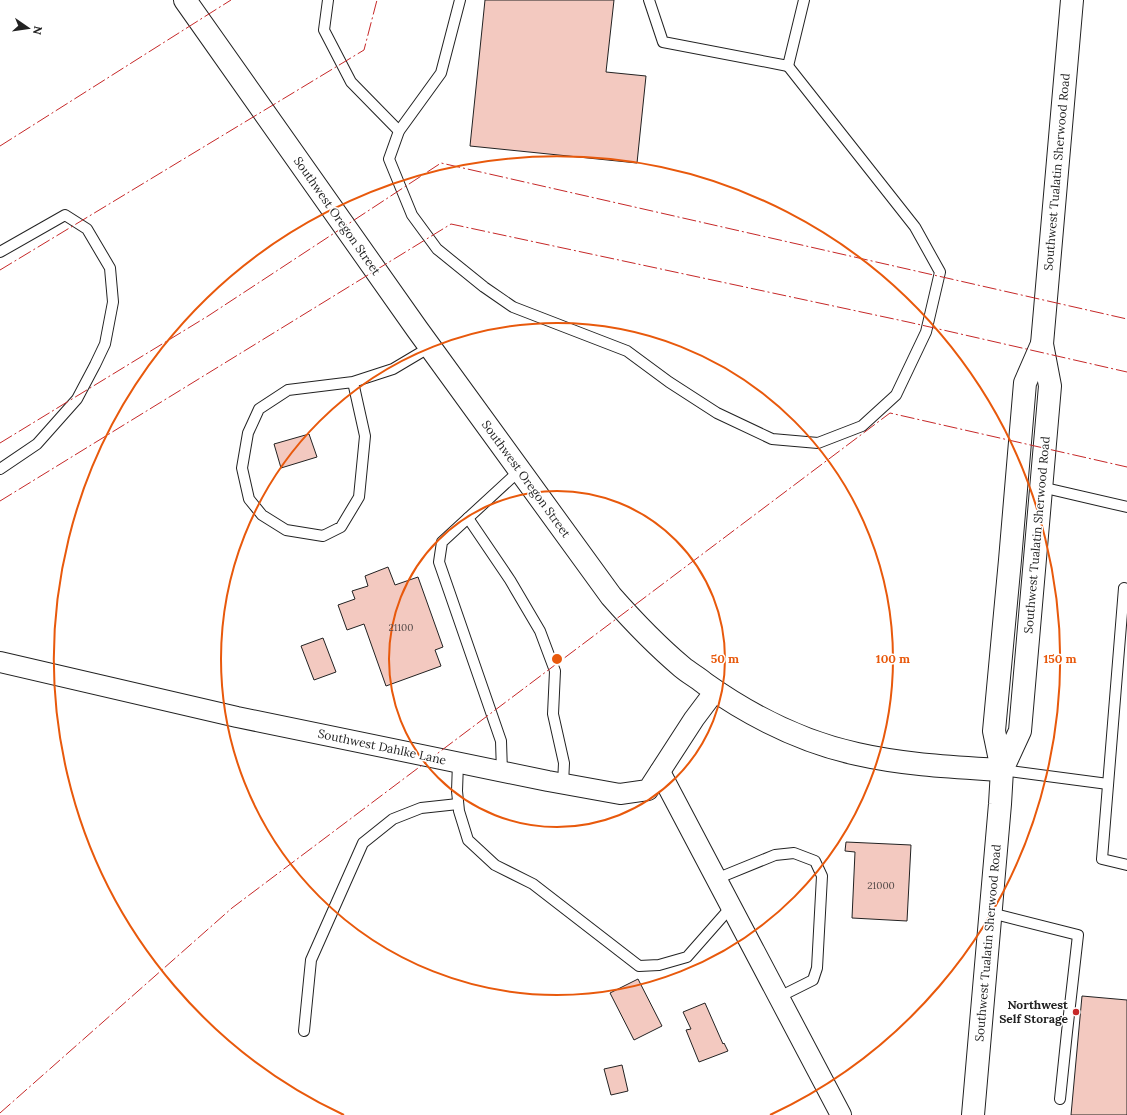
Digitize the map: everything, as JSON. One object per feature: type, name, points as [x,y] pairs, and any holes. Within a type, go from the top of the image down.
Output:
[{"type":"main road","name":"Southwest Oregon Street","points":[[185,0],[519,470],[611,596],[631,619],[682,667],[715,691],[742,708],[800,737],[856,754],[933,766],[1002,770]]},
{"type":"main road","name":"Southwest Tualatin Sherwood Road","points":[[1002,770],[1020,731],[1050,386],[1042,344],[1072,0]]},
{"type":"main road","name":"Southwest Tualatin Sherwood Road","points":[[973,1115],[1002,770],[994,732],[1010,560],[1024,383],[1042,344]]},
{"type":"street","name":"Southwest Dahlke Lane","points":[[0,662],[237,717],[502,772],[620,794],[648,790],[694,719],[715,691]]},
{"type":"street","points":[[660,772],[840,1115]]},
{"type":"lane","points":[[328,0],[324,30],[352,82],[399,131]]},
{"type":"lane","points":[[460,0],[441,72],[399,131],[389,159],[412,215],[437,249],[513,308],[627,351],[669,382],[717,412],[772,439],[818,443],[862,426],[896,395],[926,332],[940,272],[915,227],[788,66],[663,42],[649,0]]},
{"type":"lane","points":[[788,66],[804,0]]},
{"type":"lane","points":[[0,252],[65,215],[87,229],[110,268],[113,302],[105,344],[77,399],[37,444],[0,469]]},
{"type":"lane","points":[[353,382],[365,436],[359,497],[341,527],[323,536],[286,530],[262,515],[249,499],[242,468],[248,433],[259,409],[288,390],[353,382],[393,369],[430,346]]},
{"type":"lane","points":[[502,772],[501,740],[439,562],[442,542],[519,470]]},
{"type":"lane","points":[[1041,487],[1127,507]]},
{"type":"lane","points":[[468,518],[510,580],[540,630],[555,671],[553,714],[564,763],[563,784]]},
{"type":"lane","points":[[1127,589],[1124,588],[1102,859],[1127,865]]},
{"type":"lane","points":[[458,763],[458,804],[468,840],[495,865],[533,884],[639,966],[659,965],[687,957],[731,907]]},
{"type":"lane","points":[[1002,770],[1108,784]]},
{"type":"lane","points":[[304,1031],[311,960],[363,843],[393,819],[421,808],[458,804]]},
{"type":"lane","points":[[716,879],[775,855],[794,853],[815,861],[822,876],[817,968],[813,980],[779,997]]},
{"type":"lane","points":[[991,913],[1078,935],[1060,1099]]},
{"type":"building","points":[[485,0],[614,0],[606,72],[646,76],[637,163],[470,146]]},
{"type":"building","points":[[309,434],[317,457],[281,468],[274,444]]},
{"type":"building","points":[[388,567],[395,585],[418,577],[443,647],[435,650],[441,666],[386,686],[364,624],[347,630],[338,605],[355,599],[352,591],[368,586],[365,576]]},
{"type":"building","points":[[323,638],[336,672],[314,680],[301,646]]},
{"type":"building","points":[[846,842],[911,845],[907,921],[852,918],[855,852],[845,851]]},
{"type":"building","points":[[638,979],[662,1026],[634,1040],[610,993]]},
{"type":"building","points":[[1082,996],[1127,1000],[1127,1115],[1071,1115]]},
{"type":"building","points":[[705,1003],[723,1044],[724,1043],[728,1051],[699,1062],[686,1030],[691,1029],[683,1012]]},
{"type":"building","points":[[622,1065],[628,1091],[611,1095],[604,1069]]},
{"type":"power","points":[[0,146],[231,0]]},
{"type":"power","points":[[0,270],[364,50],[377,0]]},
{"type":"power","points":[[0,443],[208,316],[441,163],[1127,319]]},
{"type":"power","points":[[0,501],[451,224],[908,322],[1127,372]]},
{"type":"power","points":[[0,1113],[232,908],[890,413],[1127,467]]},
{"type":"place","name":"Northwest Self Storage","points":[[1076,1012]]}]
